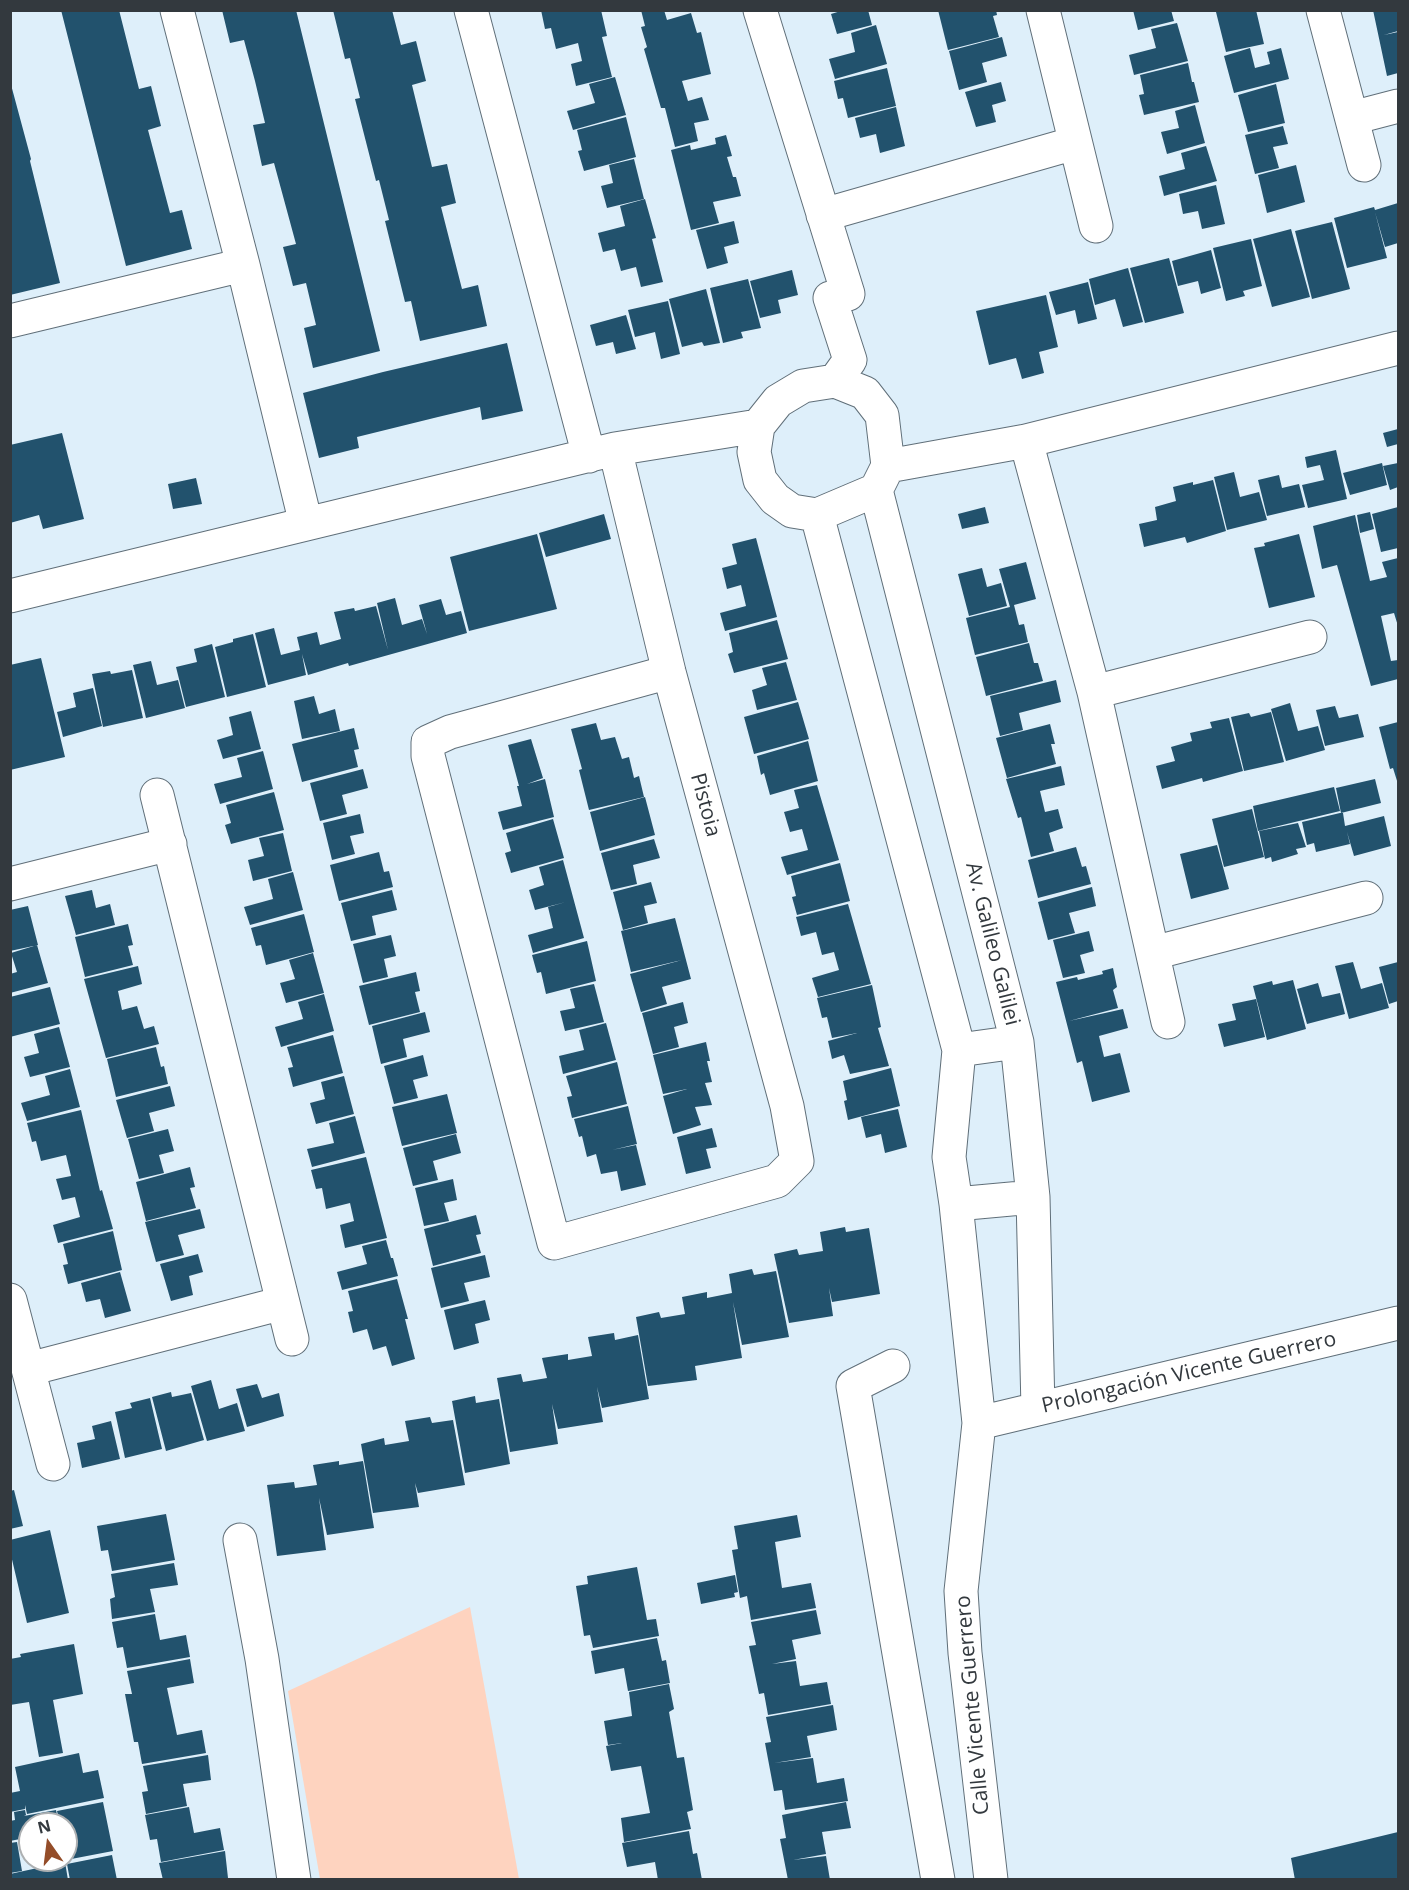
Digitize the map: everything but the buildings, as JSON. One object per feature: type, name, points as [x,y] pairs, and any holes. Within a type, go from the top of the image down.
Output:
[{"type":"street","points":[[177,10],[306,524]]},
{"type":"street","name":"Pistoia","points":[[471,10],[669,672],[788,1106],[797,1161],[777,1181],[554,1243],[428,756],[428,742],[450,732],[669,672]]},
{"type":"street","points":[[760,10],[848,294],[831,298],[850,360],[835,381]]},
{"type":"street","points":[[1043,10],[1096,226]]},
{"type":"street","points":[[1323,10],[1364,165]]},
{"type":"street","points":[[1352,118],[1398,106]]},
{"type":"street","points":[[823,215],[1075,143]]},
{"type":"street","points":[[10,321],[243,266]]},
{"type":"street","points":[[882,478],[882,415],[865,393],[835,381],[803,386],[778,402],[758,426],[754,452],[760,480],[775,500],[792,511],[817,515],[882,478],[1398,348]]},
{"type":"street","points":[[10,596],[602,452],[758,426]]},
{"type":"street","points":[[1026,441],[1094,692],[1168,1022]]},
{"type":"street","name":"Av. Galileo Galilei","points":[[882,478],[1017,1042],[1033,1197],[1038,1409]]},
{"type":"street","points":[[817,515],[959,1050],[1017,1042]]},
{"type":"street","points":[[1094,692],[1310,637]]},
{"type":"street","points":[[157,795],[292,1339]]},
{"type":"street","points":[[10,884],[170,844]]},
{"type":"street","points":[[1153,953],[1366,898]]},
{"type":"street","name":"Calle Vicente Guerrero","points":[[959,1050],[949,1157],[979,1423],[961,1591],[965,1653],[991,1880]]},
{"type":"street","points":[[956,1204],[1033,1197]]},
{"type":"street","points":[[10,1300],[53,1464]]},
{"type":"street","points":[[29,1369],[283,1303]]},
{"type":"street","name":"Prolongación Vicente Guerrero","points":[[979,1423],[1398,1323]]},
{"type":"street","points":[[893,1366],[853,1386],[938,1880]]},
{"type":"street","points":[[240,1540],[262,1659],[294,1880]]},
{"type":"shaded area","points":[[470,1607],[519,1879],[320,1879],[288,1691]]}]
